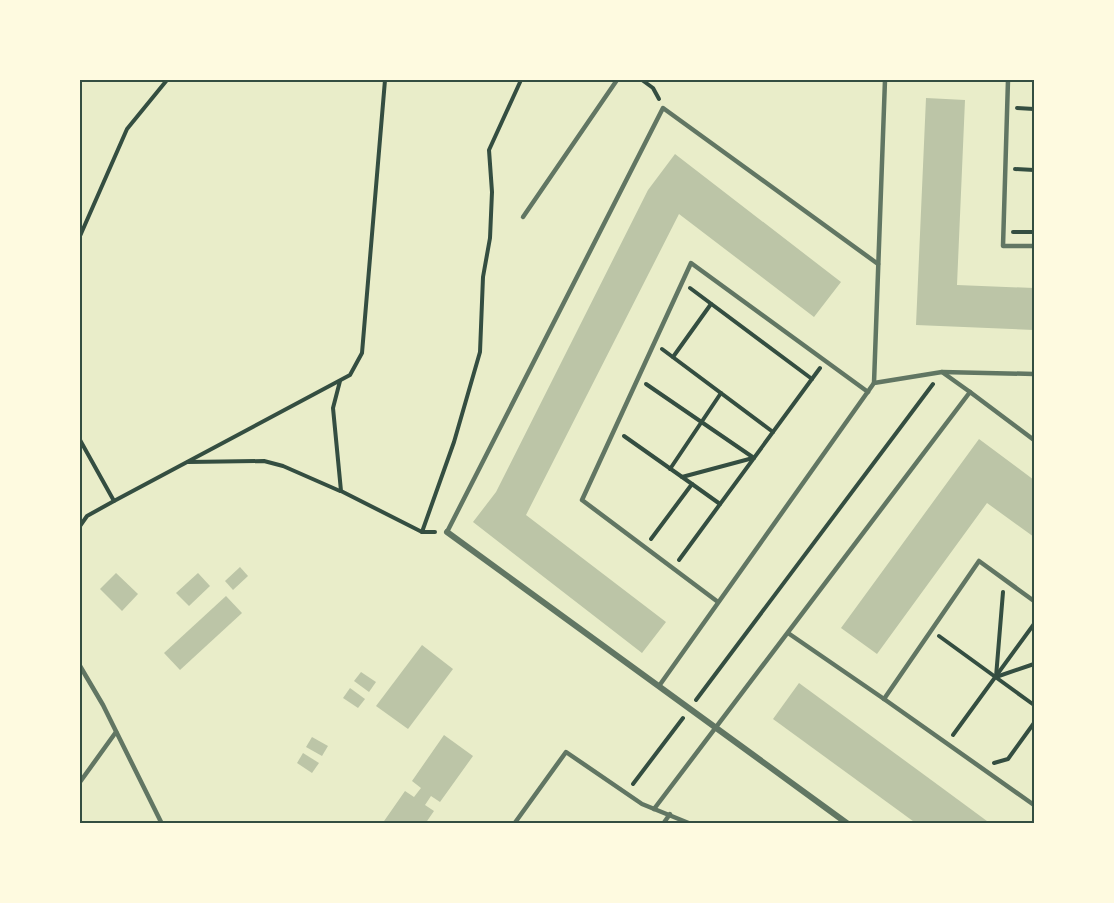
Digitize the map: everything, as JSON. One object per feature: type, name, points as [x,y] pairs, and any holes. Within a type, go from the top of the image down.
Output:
[{"type":"street","points":[[447,532],[848,824]]},
{"type":"lane","points":[[523,217],[616,80]]},
{"type":"lane","points":[[659,686],[874,383],[885,80]]},
{"type":"lane","points":[[1008,80],[1003,246],[1035,246]]},
{"type":"lane","points":[[447,532],[663,108],[878,264]]},
{"type":"lane","points":[[718,602],[582,500],[691,263],[868,392]]},
{"type":"lane","points":[[874,383],[942,372],[1035,374]]},
{"type":"lane","points":[[942,372],[1035,440]]},
{"type":"lane","points":[[654,809],[970,392]]},
{"type":"lane","points":[[884,699],[979,561],[1035,601]]},
{"type":"lane","points":[[788,633],[1035,805]]},
{"type":"lane","points":[[80,666],[162,824]]},
{"type":"lane","points":[[80,782],[116,732]]},
{"type":"lane","points":[[514,824],[566,752],[626,794],[654,809],[691,824]]},
{"type":"lane","points":[[663,824],[670,814]]},
{"type":"path","points":[[80,236],[127,129],[166,80]]},
{"type":"path","points":[[80,526],[87,516],[350,375],[362,353],[385,80]]},
{"type":"path","points":[[422,532],[454,442],[480,352],[483,277],[490,238],[492,192],[489,150],[522,80]]},
{"type":"path","points":[[642,80],[653,88],[663,108]]},
{"type":"path","points":[[1006,169],[1035,170]]},
{"type":"path","points":[[1003,231],[1035,232]]},
{"type":"path","points":[[682,283],[812,379]]},
{"type":"path","points":[[673,357],[711,304]]},
{"type":"path","points":[[654,344],[773,432]]},
{"type":"path","points":[[673,568],[826,361]]},
{"type":"path","points":[[626,794],[942,372]]},
{"type":"path","points":[[638,378],[754,458]]},
{"type":"path","points":[[340,381],[333,408],[341,491]]},
{"type":"path","points":[[670,469],[721,393]]},
{"type":"path","points":[[614,429],[720,504]]},
{"type":"path","points":[[80,440],[114,501]]},
{"type":"path","points":[[681,477],[754,458]]},
{"type":"path","points":[[188,462],[264,461],[283,466],[341,491],[422,532],[447,532]]},
{"type":"path","points":[[645,547],[692,484]]},
{"type":"path","points":[[996,677],[1004,579]]},
{"type":"path","points":[[947,743],[1035,624]]},
{"type":"path","points":[[931,630],[1035,705]]},
{"type":"path","points":[[996,677],[1035,664]]},
{"type":"path","points":[[991,764],[1008,759],[1035,723]]},
{"type":"path","points":[[945,730],[963,742]]},
{"type":"building","points":[[926,98],[965,100],[957,285],[1034,288],[1034,330],[916,325]]},
{"type":"building","points":[[675,154],[841,282],[814,317],[679,214],[526,515],[666,622],[642,653],[473,522],[496,492],[648,190]]},
{"type":"building","points":[[979,439],[1034,480],[1034,537],[987,503],[877,654],[841,628]]},
{"type":"building","points":[[240,567],[248,576],[233,590],[225,581]]},
{"type":"building","points":[[116,573],[138,594],[122,611],[100,589]]},
{"type":"building","points":[[198,573],[210,586],[189,606],[176,593]]},
{"type":"building","points":[[226,596],[242,613],[180,670],[164,653]]},
{"type":"building","points":[[422,645],[453,669],[408,729],[376,706]]},
{"type":"building","points":[[361,672],[376,682],[369,692],[354,681]]},
{"type":"building","points":[[799,683],[991,824],[917,824],[773,719]]},
{"type":"building","points":[[350,688],[365,699],[358,708],[343,698]]},
{"type":"building","points":[[444,735],[473,756],[440,802],[431,796],[425,805],[434,811],[425,824],[382,824],[405,791],[414,797],[421,788],[412,781]]},
{"type":"building","points":[[312,737],[328,746],[322,756],[306,747]]},
{"type":"building","points":[[303,753],[319,763],[312,773],[297,763]]}]
